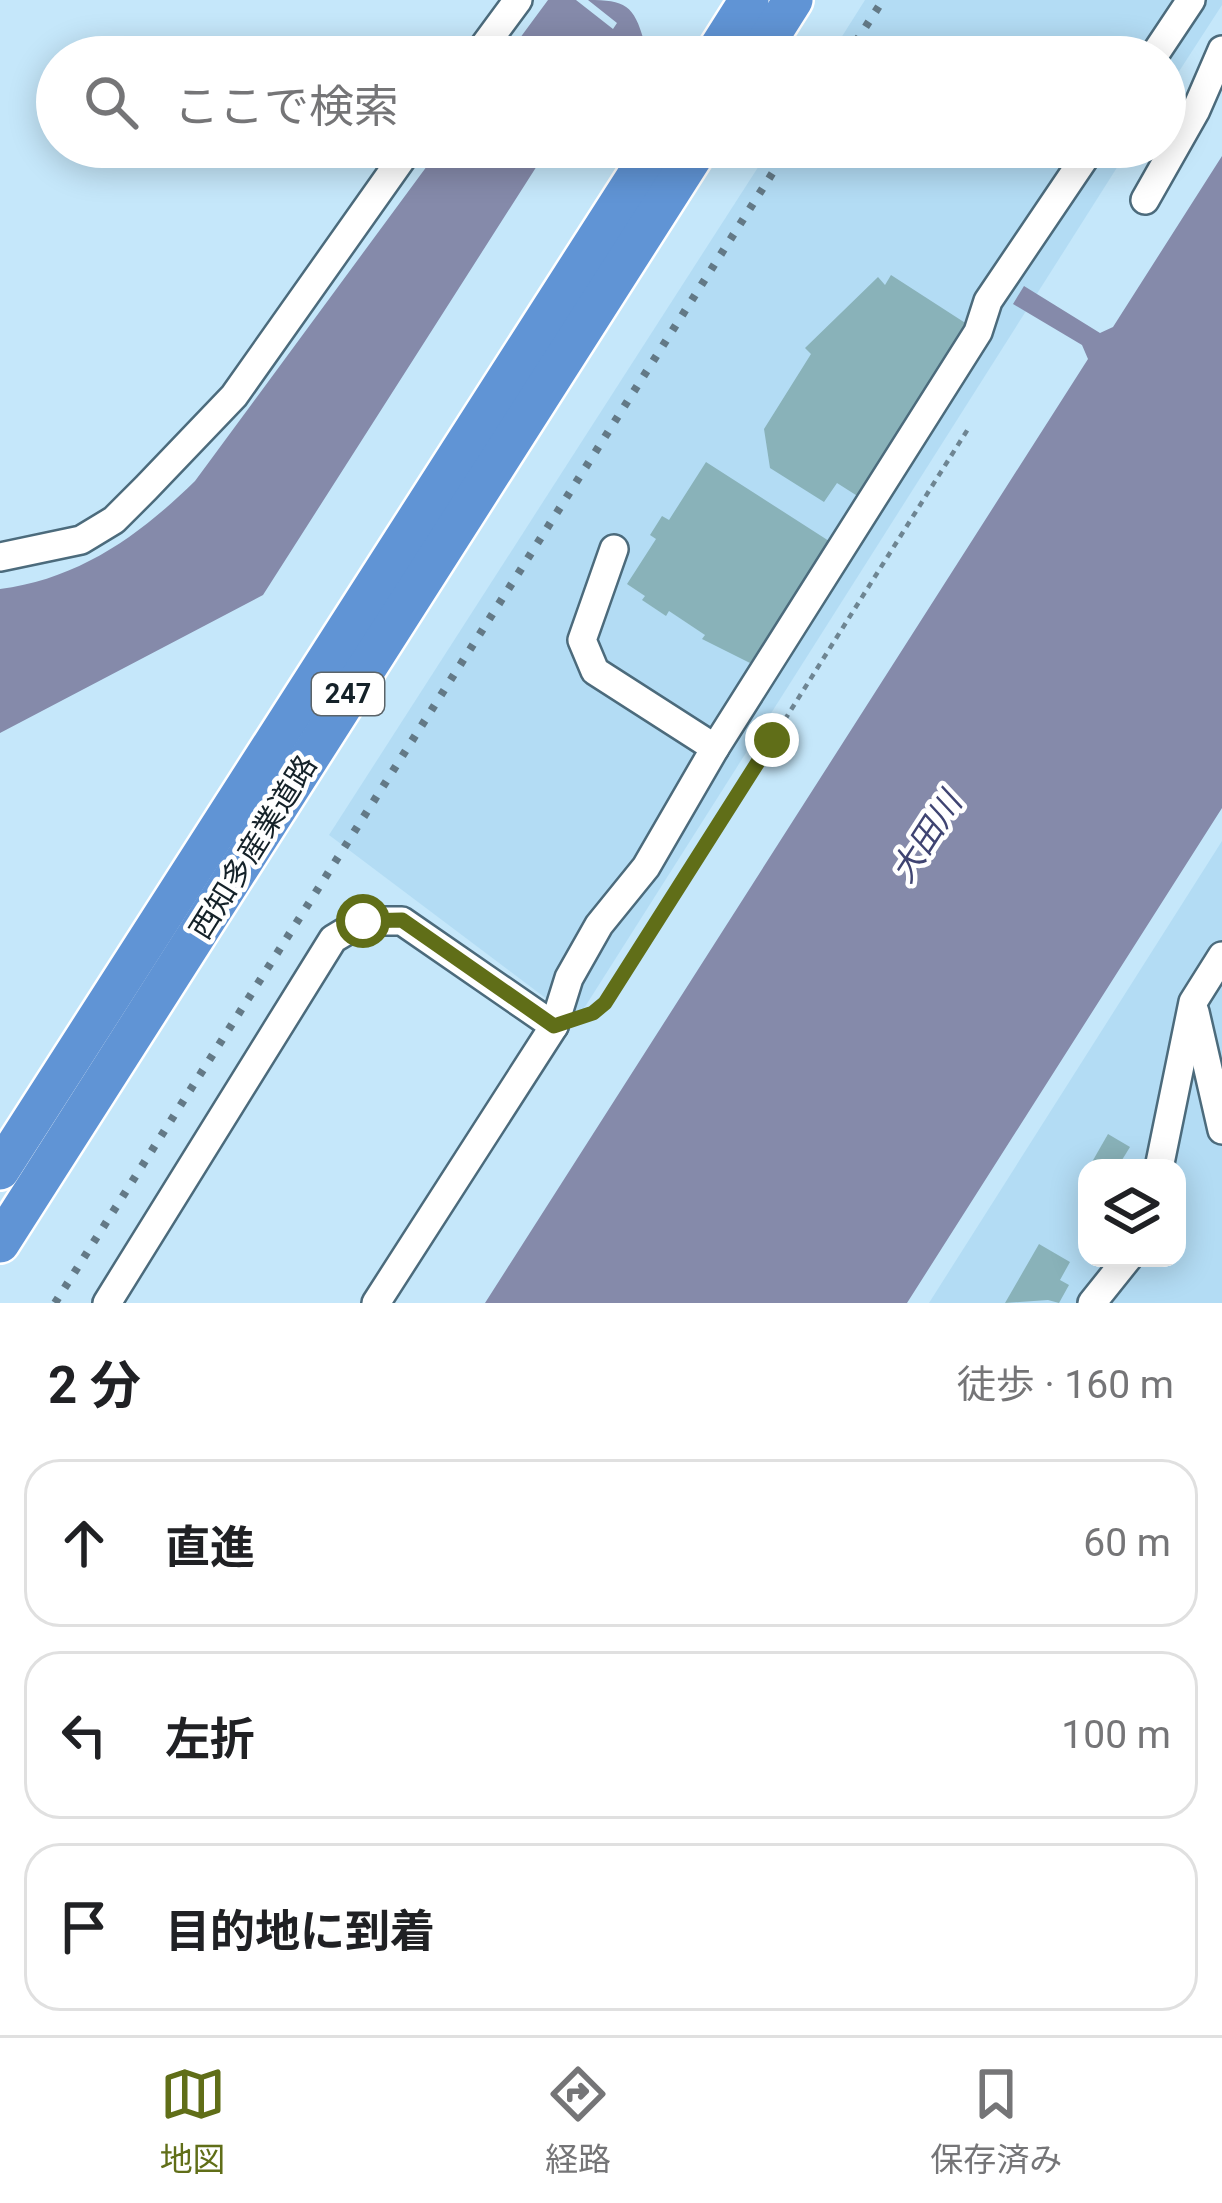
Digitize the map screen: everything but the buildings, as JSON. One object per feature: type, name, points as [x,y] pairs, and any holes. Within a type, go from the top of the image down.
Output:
[{"type":"highway","points":[[726,36],[749,0]]},
{"type":"highway","points":[[771,36],[794,0]]},
{"type":"highway","name":"西知多産業道路","points":[[0,1170],[642,168]]},
{"type":"highway","name":"西知多産業道路","points":[[0,1244],[686,168]]},
{"type":"street","points":[[491,36],[518,0]]},
{"type":"street","points":[[1167,36],[1191,0]]},
{"type":"street","points":[[1186,128],[1222,50]]},
{"type":"street","points":[[0,556],[81,540],[114,520],[234,396],[395,168]]},
{"type":"street","points":[[376,1303],[554,1026],[569,978],[599,925],[646,866],[734,717],[978,332],[988,301],[1078,168]]},
{"type":"street","points":[[1145,200],[1163,168]]},
{"type":"street","points":[[614,549],[582,640],[595,671],[715,748]]},
{"type":"street","points":[[107,1303],[333,939],[363,921],[402,920],[554,1026]]},
{"type":"street","points":[[1161,1159],[1193,1002],[1222,956]]},
{"type":"street","points":[[1193,1002],[1222,1130]]},
{"type":"street","points":[[1092,1303],[1121,1267]]},
{"type":"path","points":[[554,1026],[593,1013],[605,1003],[968,429]]},
{"type":"path","points":[[734,717],[772,740]]},
{"type":"shaded area","points":[[865,0],[1222,0],[1186,61],[1186,36],[842,36]]},
{"type":"shaded area","points":[[758,168],[1117,168],[576,1021],[329,835]]},
{"type":"shaded area","points":[[1222,841],[1222,1303],[929,1303]]},
{"type":"water","points":[[548,0],[576,0],[613,29],[617,23],[588,0],[626,7],[642,36],[521,36]]},
{"type":"water","name":"大田川","points":[[1222,156],[1222,808],[907,1303],[485,1303],[1088,359],[1082,345],[1013,304],[1024,286],[1100,333],[1113,327]]},
{"type":"water","points":[[426,168],[536,168],[263,595],[0,733],[0,589],[56,576],[106,552],[195,481]]},
{"type":"railway","points":[[860,36],[883,0]]},
{"type":"railway","points":[[55,1303],[776,168]]},
{"type":"route","points":[[363,921],[402,920],[554,1026],[593,1013],[605,1003],[772,740]]}]
